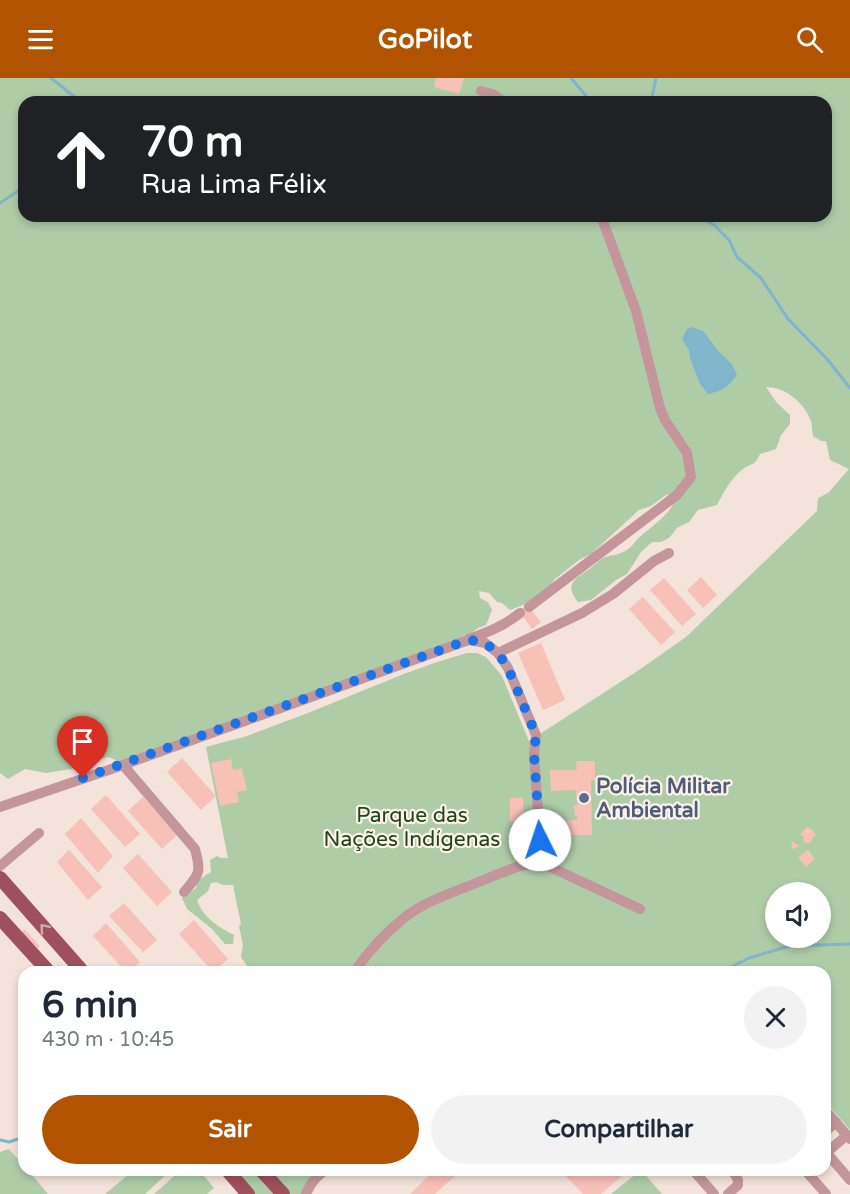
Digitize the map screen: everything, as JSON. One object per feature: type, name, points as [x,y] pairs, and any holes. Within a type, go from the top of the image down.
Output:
[{"type":"main road","points":[[0,878],[78,966]]},
{"type":"main road","points":[[0,919],[43,966]]},
{"type":"main road","points":[[232,1176],[248,1194]]},
{"type":"main road","points":[[266,1176],[283,1194]]},
{"type":"street","points":[[481,91],[496,96]]},
{"type":"street","points":[[0,807],[123,765],[495,630],[525,610],[677,495],[690,477],[687,453],[665,420],[660,408],[636,312],[602,222]]},
{"type":"street","points":[[498,653],[582,613],[613,594],[654,561],[669,553]]},
{"type":"street","points":[[463,642],[470,640],[485,643],[498,653],[508,668],[536,735],[534,754],[540,840],[546,865]]},
{"type":"street","points":[[123,765],[195,849],[200,866],[197,878],[184,892]]},
{"type":"street","points":[[0,866],[39,833]]},
{"type":"street","points":[[358,966],[385,935],[406,916],[428,903],[504,872],[537,862],[640,909]]},
{"type":"street","points":[[831,1117],[848,1137],[831,1149]]},
{"type":"street","points":[[831,1127],[836,1122]]},
{"type":"street","points":[[831,1159],[850,1180]]},
{"type":"street","points":[[306,1194],[310,1184],[318,1176]]},
{"type":"street","points":[[698,1176],[714,1194]]},
{"type":"street","points":[[728,1194],[738,1185],[736,1176]]},
{"type":"street","points":[[810,1176],[826,1194]]},
{"type":"green space","name":"Parque das Nações Indígenas","points":[[0,78],[850,78],[850,1130],[831,1108],[831,966],[247,966],[241,957],[243,945],[239,926],[241,924],[233,885],[211,883],[208,891],[197,900],[207,917],[234,935],[233,944],[225,944],[211,928],[187,909],[182,898],[196,888],[197,881],[211,872],[210,860],[217,856],[228,858],[206,747],[247,736],[401,675],[467,653],[477,653],[486,657],[502,676],[529,741],[686,637],[817,511],[818,498],[828,493],[849,469],[830,460],[826,441],[813,436],[808,414],[799,402],[787,393],[766,387],[777,403],[790,415],[790,424],[781,435],[776,449],[760,454],[755,463],[739,473],[717,505],[698,510],[689,522],[677,528],[669,538],[661,542],[652,542],[641,552],[627,574],[591,600],[578,602],[571,590],[574,581],[602,559],[630,548],[673,506],[678,493],[666,495],[651,506],[639,510],[591,554],[579,560],[555,579],[546,591],[531,602],[510,610],[497,602],[489,593],[479,591],[480,598],[488,602],[492,610],[486,625],[462,640],[123,763],[108,757],[71,769],[46,773],[25,769],[8,779],[0,773]]},
{"type":"green space","points":[[9,1149],[18,1159],[18,1176],[33,1176],[48,1194],[0,1194],[0,1152]]},
{"type":"green space","points":[[127,1176],[164,1176],[145,1194],[105,1194]]},
{"type":"green space","points":[[174,1176],[204,1176],[214,1188],[207,1194],[154,1194]]},
{"type":"green space","points":[[236,1176],[257,1176],[273,1194],[252,1194]]},
{"type":"green space","points":[[271,1176],[317,1176],[302,1194],[286,1194]]},
{"type":"green space","points":[[634,1176],[646,1176],[662,1194],[611,1194]]},
{"type":"water","points":[[691,327],[703,331],[731,363],[737,374],[729,385],[717,392],[708,394],[700,384],[689,350],[682,339],[687,329]]},
{"type":"building","points":[[436,78],[464,78],[459,94],[434,87]]},
{"type":"building","points":[[701,577],[717,595],[703,608],[687,590]]},
{"type":"building","points":[[664,578],[696,614],[682,626],[650,590]]},
{"type":"building","points":[[643,597],[675,632],[661,645],[629,609]]},
{"type":"building","points":[[527,605],[541,622],[532,629],[519,611]]},
{"type":"building","points":[[541,643],[565,700],[543,710],[518,653]]},
{"type":"building","points":[[182,758],[216,796],[201,810],[167,772]]},
{"type":"building","points":[[231,759],[233,770],[242,768],[247,790],[237,792],[239,802],[220,806],[211,763]]},
{"type":"building","name":"Polícia Militar Ambiental","points":[[576,761],[595,761],[595,780],[591,781],[592,835],[558,835],[558,821],[577,820],[574,805],[577,805],[576,790],[551,791],[550,770],[577,770]]},
{"type":"building","points":[[106,795],[140,834],[125,847],[91,809]]},
{"type":"building","points":[[143,797],[177,835],[162,849],[128,811]]},
{"type":"building","points":[[510,798],[523,798],[524,821],[510,822]]},
{"type":"building","points":[[81,818],[113,856],[98,873],[65,834]]},
{"type":"building","points":[[807,827],[816,835],[808,843],[804,842],[803,836],[800,835]]},
{"type":"building","points":[[475,833],[481,833],[485,839],[481,845],[475,845],[471,839]]},
{"type":"building","points":[[792,841],[799,846],[791,850]]},
{"type":"building","points":[[69,850],[102,887],[88,900],[57,862]]},
{"type":"building","points":[[808,850],[815,859],[806,867],[798,857]]},
{"type":"building","points":[[138,854],[172,892],[157,906],[123,868]]},
{"type":"building","points":[[124,903],[157,940],[143,952],[109,916]]},
{"type":"building","points":[[194,920],[228,959],[220,966],[208,966],[179,934]]},
{"type":"building","points":[[106,923],[140,962],[136,966],[120,966],[93,936]]},
{"type":"building","points":[[24,929],[40,946],[36,950],[20,935]]},
{"type":"building","points":[[429,1176],[455,1176],[435,1194],[410,1194]]},
{"type":"building","points":[[566,1176],[622,1176],[601,1194],[583,1194]]},
{"type":"waterway","points":[[51,78],[74,96]]},
{"type":"waterway","points":[[571,78],[586,96]]},
{"type":"waterway","points":[[652,96],[656,78]]},
{"type":"waterway","points":[[0,203],[18,191]]},
{"type":"waterway","points":[[708,222],[729,240],[737,257],[761,278],[788,319],[827,359],[850,388]]},
{"type":"waterway","points":[[733,966],[749,958],[789,946],[850,944]]},
{"type":"waterway","points":[[0,1140],[9,1142],[18,1139]]},
{"type":"place","name":"Polícia Militar Ambiental","points":[[584,798]]},
{"type":"route","points":[[83,778],[470,640],[485,643],[498,653],[508,668],[536,735],[534,754],[540,840]]}]
